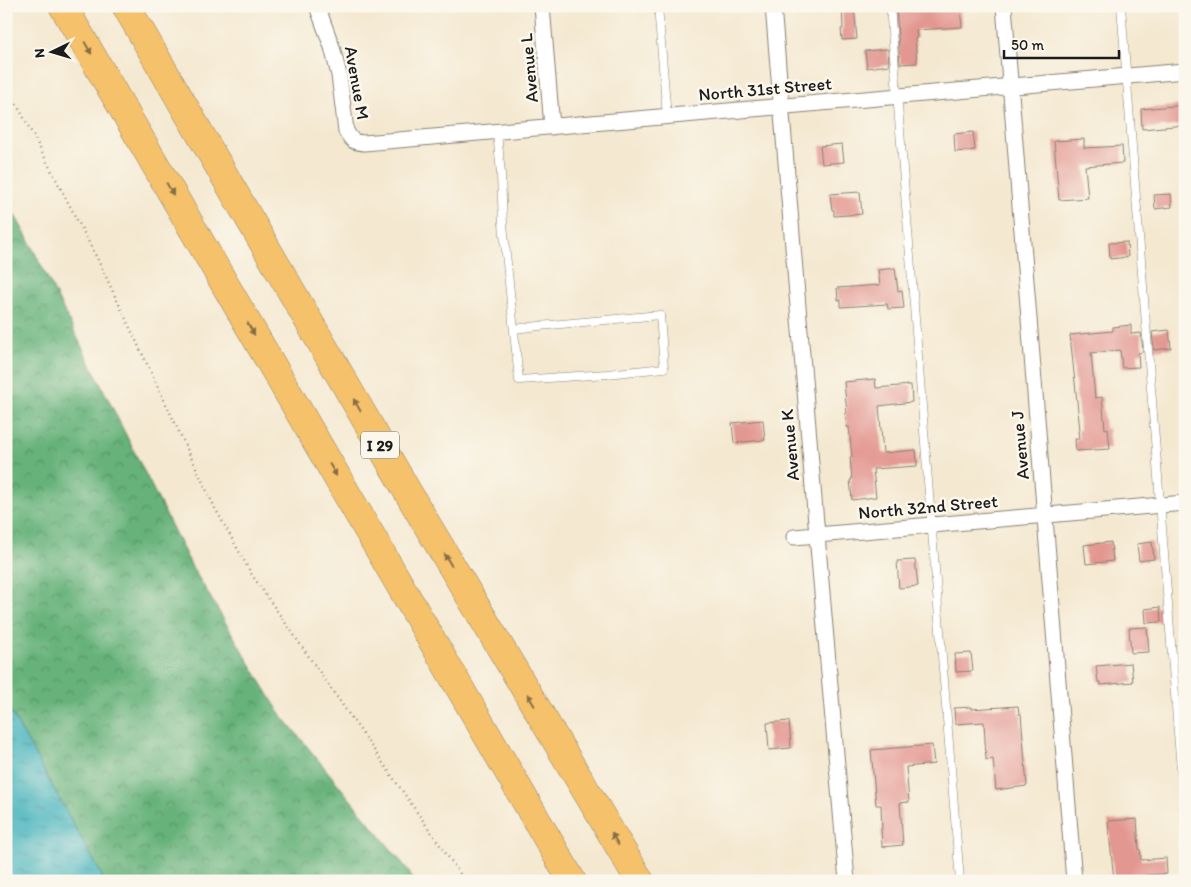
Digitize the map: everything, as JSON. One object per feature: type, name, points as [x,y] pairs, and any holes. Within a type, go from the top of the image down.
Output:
[{"type":"highway","points":[[63,6],[572,881]]},
{"type":"highway","name":"I 29","points":[[126,6],[417,508],[640,881]]},
{"type":"street","name":"Avenue M","points":[[317,6],[332,47],[339,75],[346,131],[350,139]]},
{"type":"street","name":"Avenue L","points":[[542,6],[552,127]]},
{"type":"street","name":"Avenue K","points":[[773,6],[847,881]]},
{"type":"street","name":"Avenue J","points":[[1004,6],[1074,881]]},
{"type":"street","name":"North 31st Street","points":[[350,139],[355,142],[364,143],[1185,71]]},
{"type":"street","name":"North 32nd Street","points":[[794,537],[1185,503]]},
{"type":"lane","points":[[658,6],[667,117]]},
{"type":"lane","points":[[890,6],[960,881]]},
{"type":"lane","points":[[1121,6],[1185,822]]},
{"type":"lane","points":[[497,132],[504,224],[514,329],[519,380],[664,368],[660,316],[514,329]]},
{"type":"path","points":[[6,87],[98,260],[215,508],[252,576],[466,881]]},
{"type":"green space","points":[[6,199],[27,237],[191,565],[279,712],[408,870],[413,881],[105,881],[6,703]]},
{"type":"water","points":[[6,703],[105,881],[6,881]]},
{"type":"building","points":[[842,6],[854,6],[857,39],[842,40]]},
{"type":"building","points":[[896,6],[954,6],[954,9],[960,9],[962,27],[916,30],[917,63],[900,64]]},
{"type":"building","points":[[888,49],[889,65],[867,68],[865,51]]},
{"type":"building","points":[[1185,105],[1185,125],[1142,129],[1141,109]]},
{"type":"building","points":[[973,132],[975,150],[955,152],[954,134]]},
{"type":"building","points":[[1084,139],[1084,148],[1122,146],[1123,163],[1085,166],[1088,198],[1059,200],[1054,141]]},
{"type":"building","points":[[842,144],[844,162],[822,164],[820,146]]},
{"type":"building","points":[[860,192],[862,214],[834,216],[830,194]]},
{"type":"building","points":[[1171,194],[1172,207],[1155,209],[1154,195]]},
{"type":"building","points":[[1127,242],[1128,257],[1110,259],[1109,243]]},
{"type":"building","points":[[895,268],[898,291],[902,290],[904,308],[888,309],[887,304],[841,307],[837,288],[880,285],[878,270]]},
{"type":"building","points":[[1131,325],[1131,334],[1141,333],[1143,352],[1138,353],[1139,367],[1122,368],[1120,350],[1091,353],[1095,398],[1102,397],[1105,429],[1108,428],[1110,449],[1076,451],[1075,439],[1079,439],[1078,431],[1080,430],[1070,335],[1113,331],[1113,327]]},
{"type":"building","points":[[1169,330],[1171,348],[1154,350],[1152,332]]},
{"type":"building","points":[[875,379],[876,388],[911,385],[912,402],[879,406],[883,453],[916,450],[917,466],[873,469],[876,497],[852,500],[850,457],[852,457],[849,427],[847,427],[845,413],[847,413],[844,382]]},
{"type":"building","points":[[763,420],[765,440],[734,443],[732,423]]},
{"type":"building","points":[[1111,542],[1113,561],[1086,564],[1084,545]]},
{"type":"building","points":[[1152,542],[1154,559],[1139,561],[1137,544]]},
{"type":"building","points":[[915,560],[918,586],[899,588],[897,561]]},
{"type":"building","points":[[1160,607],[1161,622],[1146,623],[1145,609]]},
{"type":"building","points":[[1147,627],[1149,652],[1131,653],[1129,628]]},
{"type":"building","points":[[971,653],[973,671],[956,672],[955,654]]},
{"type":"building","points":[[1131,663],[1133,682],[1101,685],[1098,682],[1096,666]]},
{"type":"building","points":[[1018,706],[1019,714],[1021,714],[1027,786],[996,790],[993,759],[986,760],[984,722],[955,724],[954,708],[971,707],[971,709]]},
{"type":"building","points":[[789,721],[791,748],[769,750],[767,723]]},
{"type":"building","points":[[932,745],[934,764],[906,767],[909,802],[900,803],[903,845],[882,847],[881,805],[876,805],[871,750]]},
{"type":"building","points":[[1137,819],[1141,860],[1166,858],[1167,874],[1145,875],[1146,881],[1114,881],[1108,821]]}]
